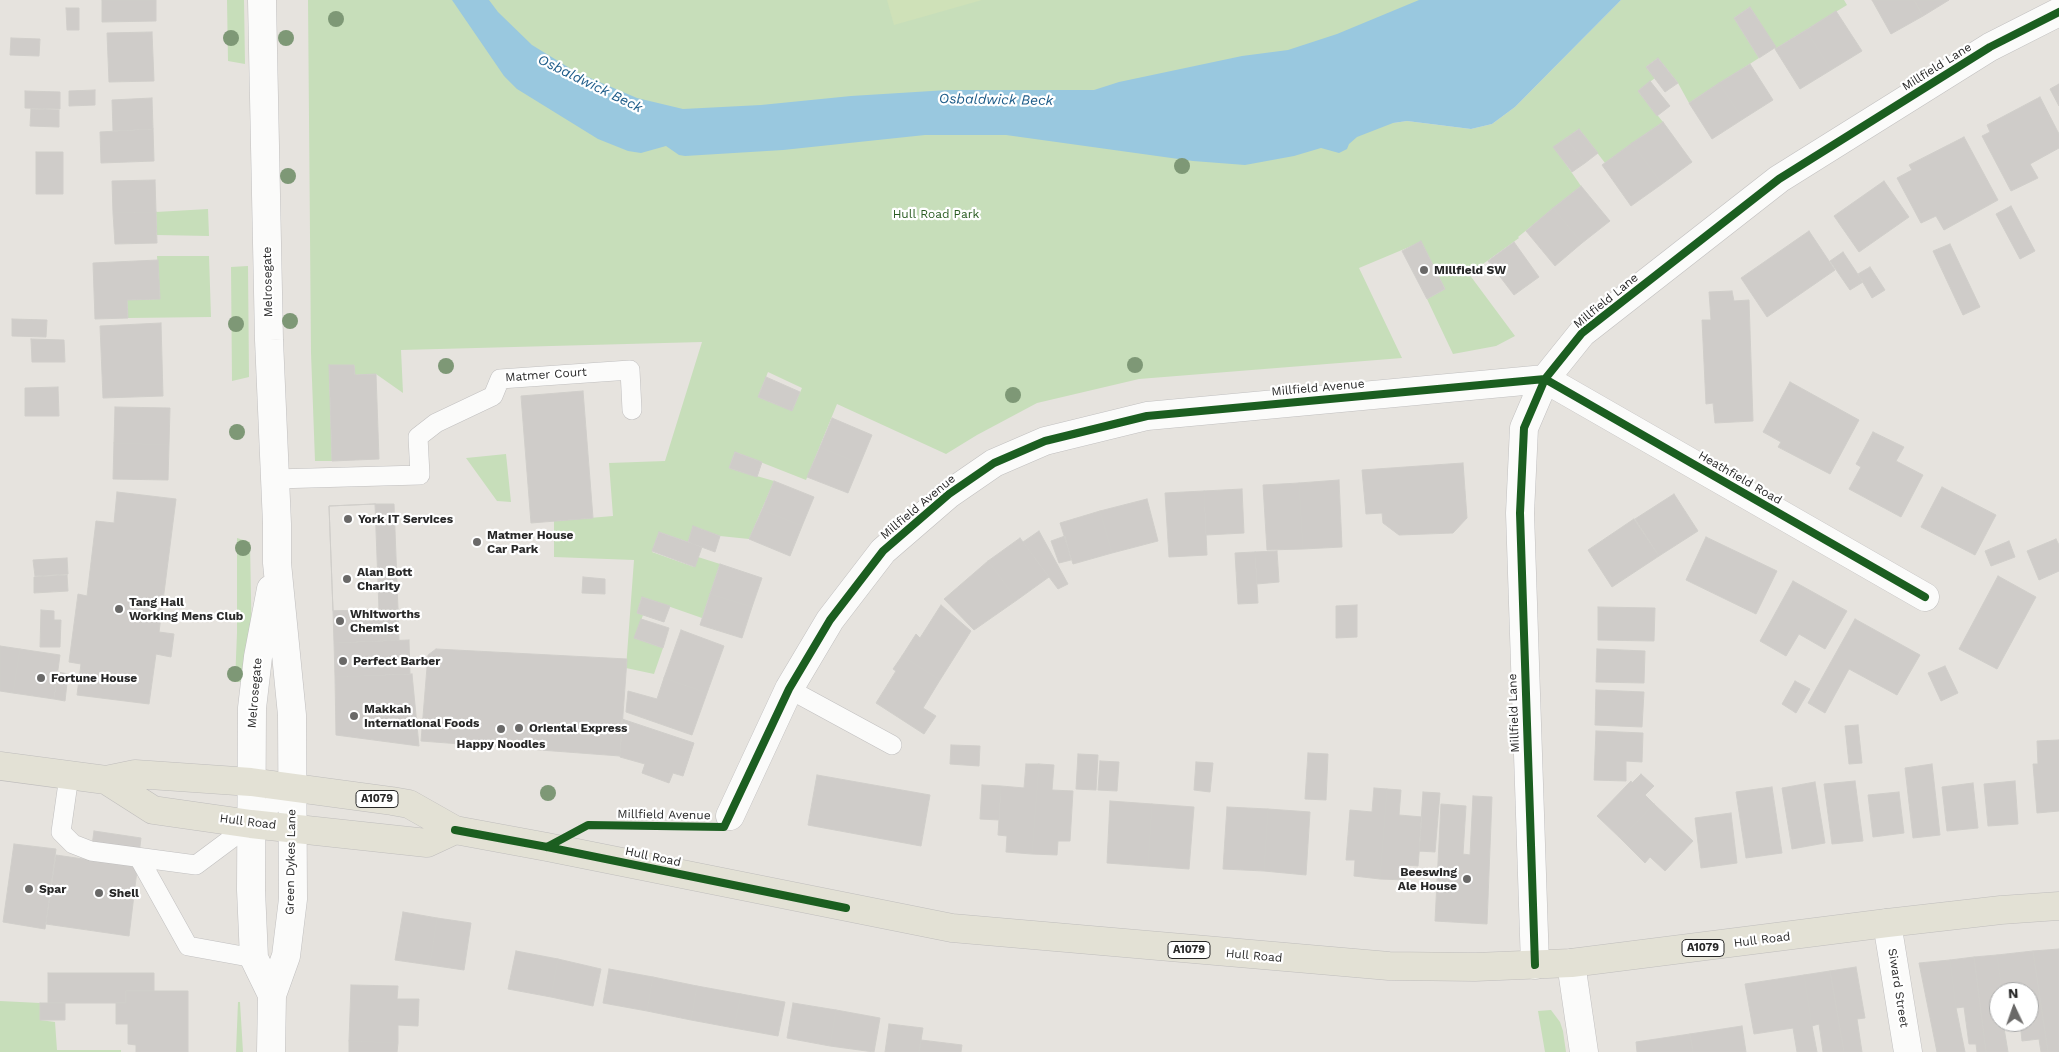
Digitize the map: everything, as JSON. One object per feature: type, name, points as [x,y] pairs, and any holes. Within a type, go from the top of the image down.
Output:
[{"type":"main road","name":"Hull Road","points":[[0,766],[106,780],[135,774],[251,782],[409,804],[455,830],[547,846],[952,928],[1389,966],[1571,963],[2001,910],[2059,906]]},
{"type":"main road","name":"Hull Road","points":[[106,780],[153,810],[251,824],[427,843],[455,830]]},
{"type":"street","name":"Melrosegate","points":[[262,0],[276,563],[290,681],[292,787]]},
{"type":"street","name":"Millfield Lane","points":[[1535,965],[1520,513],[1524,428],[1545,379],[1582,333],[1779,179],[1990,47],[2059,12]]},
{"type":"street","name":"Heathfield Road","points":[[1545,379],[1925,597]]},
{"type":"street","name":"Millfield Avenue","points":[[730,816],[789,689],[830,620],[883,551],[949,494],[994,463],[1045,441],[1147,416],[1545,379]]},
{"type":"street","name":"Melrosegate","points":[[251,824],[252,708],[258,657],[276,563]]},
{"type":"street","name":"Green Dykes Lane","points":[[271,1052],[272,995],[286,956],[291,913],[292,787]]},
{"type":"street","name":"Green Dykes Lane","points":[[251,824],[254,958],[272,995]]},
{"type":"street","name":"Siward Street","points":[[1887,924],[1908,1052]]},
{"type":"street","points":[[1571,963],[1584,1052]]},
{"type":"lane","name":"Matmer Court","points":[[275,479],[420,475],[418,437],[436,423],[493,396],[500,379],[630,370],[632,410]]},
{"type":"lane","points":[[789,689],[892,745]]},
{"type":"lane","points":[[70,776],[61,832],[73,844],[91,851],[196,865],[251,824],[292,787]]},
{"type":"lane","points":[[139,858],[188,946],[254,958]]},
{"type":"green space","points":[[227,0],[244,0],[245,64],[228,61]]},
{"type":"green space","name":"Hull Road Park","points":[[308,0],[1480,0],[1393,123],[1407,121],[1471,129],[1492,124],[1515,107],[1621,0],[1844,0],[1847,5],[1775,49],[1750,7],[1734,18],[1759,58],[1689,103],[1678,83],[1658,58],[1646,67],[1655,78],[1638,91],[1663,122],[1605,163],[1579,129],[1554,147],[1581,186],[1519,238],[1469,274],[1515,336],[1496,346],[1453,354],[1427,299],[1445,289],[1421,242],[1359,268],[1402,358],[1139,379],[1037,403],[946,454],[837,404],[806,480],[735,452],[729,468],[774,481],[749,539],[720,536],[693,527],[688,542],[659,532],[652,552],[694,567],[698,557],[720,564],[702,618],[642,597],[637,613],[643,615],[635,638],[663,648],[654,674],[626,668],[634,560],[554,557],[554,521],[613,516],[609,463],[665,461],[702,342],[401,350],[403,393],[376,374],[355,375],[354,365],[329,365],[332,461],[315,461],[311,353]],"holes":[[[768,372],[802,388],[792,410],[758,397]]]},
{"type":"green space","points":[[887,0],[982,0],[894,25]]},
{"type":"green space","points":[[208,209],[209,236],[157,235],[156,212]]},
{"type":"green space","points":[[157,256],[209,256],[211,317],[128,318],[127,300],[160,299]]},
{"type":"green space","points":[[248,266],[249,377],[232,381],[231,267]]},
{"type":"green space","points":[[506,454],[511,502],[497,501],[466,458]]},
{"type":"green space","points":[[237,538],[250,542],[252,651],[250,682],[235,682]]},
{"type":"green space","points":[[0,1001],[40,1003],[40,1020],[55,1022],[57,1050],[121,1050],[121,1052],[0,1052]]},
{"type":"green space","points":[[238,1002],[240,1002],[243,1052],[236,1052]]},
{"type":"green space","points":[[1551,1010],[1560,1022],[1566,1052],[1545,1052],[1538,1011]]},
{"type":"water","name":"Osbaldwick Beck","points":[[452,0],[489,0],[498,12],[532,45],[576,72],[637,98],[683,109],[761,105],[851,96],[948,90],[1094,90],[1119,82],[1242,56],[1288,50],[1337,34],[1419,0],[1621,0],[1515,107],[1492,124],[1471,129],[1407,121],[1393,123],[1357,137],[1349,144],[1347,149],[1339,153],[1321,148],[1294,156],[1245,165],[1193,161],[1006,135],[925,135],[783,150],[685,156],[679,155],[666,146],[641,153],[628,151],[598,139],[517,89],[504,76]]},
{"type":"building","points":[[102,0],[156,0],[156,21],[102,22]]},
{"type":"building","points":[[1872,0],[1914,0],[1923,16],[1891,34]]},
{"type":"building","points":[[1914,0],[1949,0],[1923,16]]},
{"type":"building","points":[[1750,7],[1776,47],[1759,58],[1734,18]]},
{"type":"building","points":[[66,8],[79,8],[79,30],[67,30]]},
{"type":"building","points":[[1836,11],[1862,51],[1831,70],[1806,30]]},
{"type":"building","points":[[1806,30],[1831,70],[1800,89],[1775,49]]},
{"type":"building","points":[[152,32],[154,81],[109,82],[107,33]]},
{"type":"building","points":[[11,38],[40,39],[39,56],[10,55]]},
{"type":"building","points":[[1658,58],[1678,83],[1665,92],[1646,67]]},
{"type":"building","points":[[1750,64],[1773,100],[1743,119],[1719,83]]},
{"type":"building","points":[[1650,81],[1670,106],[1657,116],[1638,91]]},
{"type":"building","points":[[1719,83],[1743,119],[1712,139],[1689,103]]},
{"type":"building","points":[[2059,84],[2059,106],[2050,89]]},
{"type":"building","points":[[95,90],[95,105],[69,106],[69,91]]},
{"type":"building","points":[[25,91],[60,92],[60,109],[25,108]]},
{"type":"building","points":[[2040,97],[2059,134],[2059,148],[2030,164],[2038,178],[2011,191],[1982,136],[1990,132],[1987,125]]},
{"type":"building","points":[[152,98],[153,129],[113,131],[112,100]]},
{"type":"building","points":[[31,109],[59,110],[59,127],[30,126]]},
{"type":"building","points":[[1663,122],[1692,162],[1662,184],[1632,143]]},
{"type":"building","points":[[153,129],[154,161],[101,163],[100,132]]},
{"type":"building","points":[[1579,129],[1598,153],[1585,163],[1566,138]]},
{"type":"building","points":[[1964,137],[1998,200],[1944,230],[1936,216],[1921,223],[1897,178],[1912,170],[1909,165]]},
{"type":"building","points":[[1566,138],[1585,163],[1572,172],[1553,147]]},
{"type":"building","points":[[1632,143],[1662,184],[1631,206],[1602,165]]},
{"type":"building","points":[[36,152],[63,152],[63,194],[36,194]]},
{"type":"building","points":[[155,180],[156,212],[113,213],[112,181]]},
{"type":"building","points":[[1884,181],[1909,217],[1859,252],[1834,216]]},
{"type":"building","points":[[1581,186],[1610,221],[1582,243],[1553,208]]},
{"type":"building","points":[[2011,206],[2035,251],[2020,259],[1996,214]]},
{"type":"building","points":[[1553,208],[1582,243],[1555,266],[1526,231]]},
{"type":"building","points":[[156,212],[157,243],[115,244],[113,213]]},
{"type":"building","points":[[1809,231],[1835,270],[1767,317],[1741,278]]},
{"type":"building","name":"Millfield SW","points":[[1421,241],[1445,289],[1427,299],[1402,251]]},
{"type":"building","points":[[1514,242],[1539,277],[1514,295],[1488,261]]},
{"type":"building","points":[[1950,244],[1980,307],[1963,315],[1933,251]]},
{"type":"building","points":[[1843,252],[1863,282],[1850,290],[1830,261]]},
{"type":"building","points":[[158,260],[160,299],[127,300],[128,318],[95,319],[93,263]]},
{"type":"building","points":[[1870,267],[1885,290],[1872,298],[1858,274]]},
{"type":"building","points":[[1732,291],[1734,301],[1749,300],[1753,421],[1715,423],[1713,403],[1706,404],[1702,320],[1711,320],[1709,292]]},
{"type":"building","points":[[12,319],[47,320],[46,337],[12,336]]},
{"type":"building","points":[[161,323],[163,396],[103,398],[100,326]]},
{"type":"building","points":[[31,339],[64,340],[65,362],[32,362]]},
{"type":"building","points":[[329,365],[354,365],[355,375],[376,374],[379,459],[332,461]]},
{"type":"building","points":[[766,377],[800,392],[792,411],[758,397]]},
{"type":"building","points":[[1790,382],[1859,420],[1830,474],[1778,447],[1781,442],[1763,432]]},
{"type":"building","points":[[58,387],[59,416],[25,416],[25,388]]},
{"type":"building","points":[[583,391],[593,518],[531,523],[521,396]]},
{"type":"building","points":[[115,407],[170,408],[169,445],[114,443]]},
{"type":"building","points":[[832,418],[872,435],[860,464],[820,447]]},
{"type":"building","points":[[1873,432],[1904,447],[1896,461],[1923,475],[1901,517],[1849,489],[1861,467],[1856,464]]},
{"type":"building","points":[[114,443],[169,445],[168,480],[113,479]]},
{"type":"building","points":[[820,447],[860,464],[848,493],[807,477]]},
{"type":"building","points":[[735,452],[762,462],[757,477],[729,468]]},
{"type":"building","points":[[1463,463],[1467,518],[1453,533],[1399,535],[1383,523],[1382,513],[1366,514],[1362,470]]},
{"type":"building","points":[[1339,480],[1342,547],[1303,549],[1299,483]]},
{"type":"building","points":[[774,481],[814,497],[802,526],[762,510]]},
{"type":"building","points":[[1299,483],[1303,549],[1267,550],[1263,485]]},
{"type":"building","points":[[1942,487],[1996,515],[1975,555],[1921,527]]},
{"type":"building","points":[[1242,489],[1244,533],[1206,535],[1204,491]]},
{"type":"building","points":[[1204,491],[1207,555],[1169,557],[1165,493]]},
{"type":"building","name":"Tang Hall Working Mens Club","points":[[117,492],[176,499],[159,632],[174,634],[171,657],[156,654],[149,704],[77,695],[81,664],[69,662],[78,594],[87,596],[96,521],[114,523]]},
{"type":"building","points":[[1674,494],[1698,531],[1659,556],[1635,519]]},
{"type":"building","points":[[1147,499],[1158,541],[1112,553],[1100,511]]},
{"type":"building","points":[[375,504],[379,610],[333,611],[329,506]]},
{"type":"building","points":[[394,504],[398,609],[333,611],[329,506]]},
{"type":"building","points":[[762,510],[802,526],[790,556],[749,539]]},
{"type":"building","points":[[1100,511],[1112,553],[1073,564],[1060,523]]},
{"type":"building","points":[[1634,519],[1659,556],[1612,587],[1588,550]]},
{"type":"building","points":[[693,526],[720,536],[715,552],[688,542]]},
{"type":"building","points":[[1039,531],[1068,584],[1058,589],[1023,542]]},
{"type":"building","points":[[659,532],[702,547],[695,567],[652,551]]},
{"type":"building","points":[[1065,536],[1071,560],[1059,563],[1051,541]]},
{"type":"building","points":[[1706,537],[1777,571],[1756,614],[1686,580]]},
{"type":"building","points":[[1020,538],[1049,577],[1017,600],[988,561]]},
{"type":"building","points":[[2056,539],[2059,545],[2059,571],[2039,580],[2027,551]]},
{"type":"building","points":[[2009,541],[2015,557],[1991,566],[1985,551]]},
{"type":"building","points":[[1277,551],[1279,582],[1257,584],[1255,552]]},
{"type":"building","points":[[1255,552],[1258,603],[1238,604],[1235,553]]},
{"type":"building","points":[[67,558],[68,574],[35,576],[33,560]]},
{"type":"building","points":[[988,561],[1017,600],[974,630],[944,599]]},
{"type":"building","points":[[720,564],[762,578],[752,607],[710,594]]},
{"type":"building","points":[[67,575],[68,591],[34,593],[34,577]]},
{"type":"building","points":[[1998,576],[2036,597],[1997,669],[1959,649]]},
{"type":"building","points":[[583,577],[605,579],[605,594],[582,593]]},
{"type":"building","points":[[1793,581],[1847,611],[1825,649],[1799,634],[1786,656],[1760,641]]},
{"type":"building","points":[[710,594],[752,607],[742,638],[700,625]]},
{"type":"building","points":[[642,597],[670,606],[664,622],[637,613]]},
{"type":"building","points":[[941,605],[971,631],[940,680],[902,656],[916,634],[920,638]]},
{"type":"building","points":[[1357,605],[1357,637],[1336,638],[1336,606]]},
{"type":"building","points":[[1598,607],[1655,608],[1654,641],[1598,640]]},
{"type":"building","points":[[398,609],[399,640],[334,643],[333,611]]},
{"type":"building","points":[[41,610],[54,611],[54,620],[61,620],[60,647],[40,647]]},
{"type":"building","points":[[641,619],[669,628],[663,648],[634,638]]},
{"type":"building","points":[[1855,619],[1920,655],[1897,695],[1849,669],[1825,713],[1808,703]]},
{"type":"building","points":[[681,630],[724,646],[707,693],[664,678]]},
{"type":"building","points":[[409,640],[410,674],[335,677],[334,643]]},
{"type":"building","points":[[0,646],[20,649],[13,693],[0,691]]},
{"type":"building","points":[[20,649],[60,655],[54,699],[13,693]]},
{"type":"building","points":[[436,649],[627,659],[620,756],[421,741],[428,655]]},
{"type":"building","points":[[1597,649],[1645,651],[1644,683],[1596,682]]},
{"type":"building","points":[[902,656],[940,680],[923,708],[936,716],[924,734],[876,703],[896,671],[893,669]]},
{"type":"building","points":[[1945,666],[1958,693],[1941,701],[1928,673]]},
{"type":"building","points":[[58,672],[68,674],[65,701],[54,699]]},
{"type":"building","points":[[412,674],[419,746],[336,735],[335,677]]},
{"type":"building","points":[[664,678],[707,693],[692,735],[626,712],[628,691],[657,699]]},
{"type":"building","points":[[1795,681],[1810,689],[1796,713],[1782,704]]},
{"type":"building","points":[[1596,690],[1644,692],[1642,727],[1595,725]]},
{"type":"building","points":[[622,719],[694,743],[683,776],[673,773],[669,783],[642,773],[645,764],[620,757]]},
{"type":"building","points":[[1858,725],[1862,763],[1849,764],[1845,726]]},
{"type":"building","points":[[1596,731],[1643,733],[1642,762],[1626,761],[1626,781],[1594,780]]},
{"type":"building","points":[[2059,740],[2059,811],[2037,813],[2033,764],[2038,764],[2037,741]]},
{"type":"building","points":[[951,745],[980,746],[979,766],[950,764]]},
{"type":"building","points":[[1308,753],[1328,754],[1326,800],[1305,799]]},
{"type":"building","points":[[1078,754],[1098,755],[1096,790],[1076,789]]},
{"type":"building","points":[[1100,761],[1119,762],[1117,791],[1098,790]]},
{"type":"building","points":[[1196,762],[1213,763],[1210,792],[1194,790]]},
{"type":"building","points":[[1026,764],[1039,764],[1032,854],[1006,852],[1007,836],[998,835],[1001,786],[1024,788]]},
{"type":"building","points":[[1039,764],[1054,765],[1052,790],[1073,791],[1070,841],[1058,841],[1057,855],[1032,854]]},
{"type":"building","points":[[1932,764],[1940,835],[1913,838],[1905,768]]},
{"type":"building","points":[[1641,774],[1654,786],[1645,795],[1654,804],[1621,839],[1597,816],[1631,781],[1632,783]]},
{"type":"building","points":[[817,775],[930,795],[921,846],[808,825]]},
{"type":"building","points":[[1855,781],[1863,841],[1832,844],[1824,784]]},
{"type":"building","points":[[2015,781],[2018,824],[1988,826],[1984,784]]},
{"type":"building","points":[[1815,782],[1825,843],[1792,849],[1782,788]]},
{"type":"building","points":[[1973,783],[1978,828],[1947,831],[1942,787]]},
{"type":"building","points":[[982,785],[1001,786],[999,820],[980,819]]},
{"type":"building","points":[[1772,787],[1782,853],[1746,858],[1736,792]]},
{"type":"building","points":[[1374,788],[1387,789],[1380,879],[1354,876],[1355,860],[1346,860],[1350,810],[1372,812]]},
{"type":"building","points":[[1387,789],[1401,790],[1399,815],[1422,817],[1418,866],[1406,865],[1405,880],[1380,879]]},
{"type":"building","points":[[1423,792],[1440,793],[1435,852],[1419,851]]},
{"type":"building","points":[[1899,792],[1904,833],[1873,837],[1868,795]]},
{"type":"building","points":[[1473,796],[1492,797],[1487,924],[1435,921],[1441,804],[1466,806],[1463,854],[1470,855]]},
{"type":"building","points":[[1110,801],[1152,804],[1148,866],[1107,863]]},
{"type":"building","points":[[1152,804],[1194,807],[1189,869],[1148,866]]},
{"type":"building","points":[[1654,804],[1693,841],[1665,871],[1650,857],[1645,863],[1621,839]]},
{"type":"building","points":[[1227,807],[1268,809],[1264,871],[1223,869]]},
{"type":"building","points":[[1268,809],[1310,812],[1306,875],[1264,871]]},
{"type":"building","points":[[1731,813],[1737,863],[1701,868],[1695,818]]},
{"type":"building","points":[[94,831],[141,838],[129,936],[46,924],[56,855],[90,860]]},
{"type":"building","name":"Spar","points":[[14,844],[56,849],[45,929],[3,922]]},
{"type":"building","points":[[403,912],[437,918],[430,965],[395,960]]},
{"type":"building","points":[[437,918],[471,923],[464,970],[430,965]]},
{"type":"building","points":[[2059,949],[2059,1052],[2048,1052],[2033,951]]},
{"type":"building","points":[[516,951],[558,959],[551,997],[508,989]]},
{"type":"building","points":[[2033,951],[2038,982],[2001,982],[1997,955]]},
{"type":"building","points":[[1997,955],[2001,982],[1989,982],[1989,1032],[2005,1032],[2008,1052],[1986,1052],[1974,957]]},
{"type":"building","points":[[1974,957],[1986,1052],[1977,1052],[1976,1044],[1969,1044],[1964,1007],[1956,1008],[1950,960]]},
{"type":"building","points":[[558,959],[601,969],[593,1006],[551,997]]},
{"type":"building","points":[[1950,960],[1956,1008],[1965,1052],[1937,1052],[1919,963]]},
{"type":"building","points":[[1856,967],[1865,1018],[1857,1019],[1862,1052],[1844,1052],[1830,971]]},
{"type":"building","points":[[609,969],[653,977],[647,1011],[603,1003]]},
{"type":"building","points":[[1830,971],[1844,1052],[1823,1052],[1819,1024],[1812,1026],[1804,975]]},
{"type":"building","points":[[48,973],[154,973],[154,991],[126,991],[126,1003],[48,1003]]},
{"type":"building","points":[[1804,975],[1817,1052],[1797,1052],[1793,1028],[1754,1034],[1745,984]]},
{"type":"building","points":[[653,977],[697,986],[691,1020],[647,1011]]},
{"type":"building","points":[[351,985],[398,986],[397,999],[419,999],[418,1026],[398,1025],[398,1043],[349,1041]]},
{"type":"building","points":[[697,986],[741,994],[734,1028],[691,1020]]},
{"type":"building","points":[[126,991],[188,991],[188,1052],[136,1052],[136,1045],[128,1044],[128,1024],[116,1024],[116,1003],[126,1003]]},
{"type":"building","points":[[2039,991],[2048,1052],[2041,1052],[2039,1039],[2022,1041],[2021,1032],[2039,1032]]},
{"type":"building","points":[[741,994],[785,1002],[778,1036],[734,1028]]},
{"type":"building","points":[[40,1003],[65,1003],[65,1020],[40,1020]]},
{"type":"building","points":[[793,1003],[836,1010],[830,1046],[787,1038]]},
{"type":"building","points":[[836,1010],[880,1018],[874,1052],[830,1046]]},
{"type":"building","points":[[889,1024],[923,1028],[919,1052],[885,1052]]},
{"type":"building","points":[[1742,1026],[1746,1052],[1693,1052],[1690,1034]]},
{"type":"building","points":[[1690,1034],[1693,1052],[1637,1052],[1636,1042]]},
{"type":"building","points":[[921,1040],[962,1045],[961,1052],[919,1052]]},
{"type":"building","points":[[349,1041],[398,1043],[397,1052],[349,1052]]},
{"type":"cycle path","points":[[1535,965],[1520,513],[1524,428],[1545,379],[1582,333],[1779,179],[1990,47],[2059,12]]},
{"type":"cycle path","points":[[547,847],[588,825],[724,827],[789,689],[830,620],[883,551],[949,494],[994,463],[1045,441],[1147,416],[1545,379],[1925,597]]},
{"type":"cycle path","points":[[455,830],[846,908]]},
{"type":"place","name":"Millfield SW","points":[[1424,270]]},
{"type":"place","name":"York IT Services","points":[[348,519]]},
{"type":"place","name":"Matmer House Car Park","points":[[477,542]]},
{"type":"place","name":"Alan Bott Charity","points":[[347,579]]},
{"type":"place","name":"Tang Hall Working Mens Club","points":[[119,609]]},
{"type":"place","name":"Whitworths Chemist","points":[[340,621]]},
{"type":"place","name":"Perfect Barber","points":[[343,661]]},
{"type":"place","name":"Fortune House","points":[[41,678]]},
{"type":"place","name":"Makkah International Foods","points":[[354,716]]},
{"type":"place","name":"Oriental Express","points":[[519,728]]},
{"type":"place","name":"Happy Noodles","points":[[501,729]]},
{"type":"place","name":"Beeswing Ale House","points":[[1467,879]]},
{"type":"place","name":"Spar","points":[[29,889]]},
{"type":"place","name":"Shell","points":[[99,893]]}]
